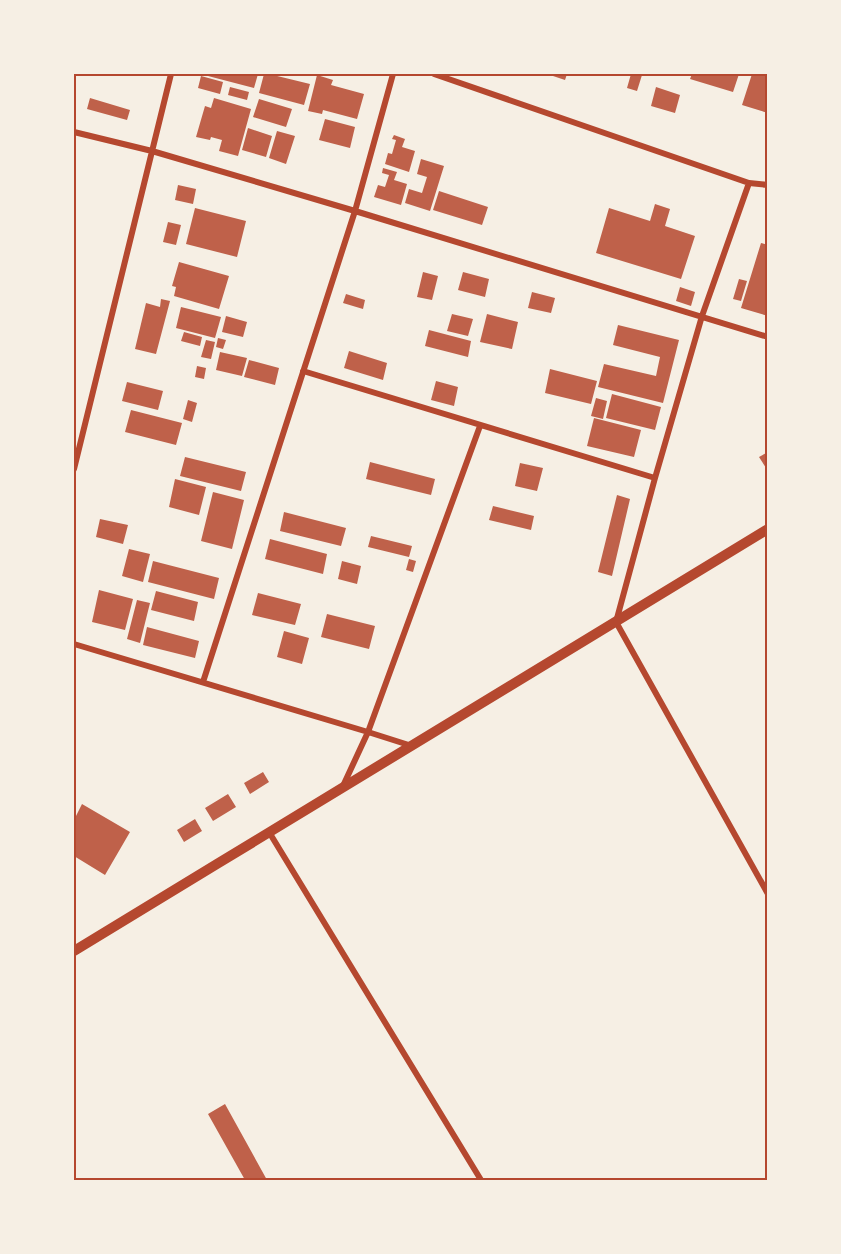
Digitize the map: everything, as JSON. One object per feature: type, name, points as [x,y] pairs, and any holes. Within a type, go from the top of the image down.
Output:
[{"type":"street","points":[[74,469],[171,74]]},
{"type":"street","points":[[203,682],[355,211],[393,74]]},
{"type":"street","points":[[434,74],[749,183],[768,185]]},
{"type":"street","points":[[74,132],[152,151],[768,337]]},
{"type":"street","points":[[749,183],[702,316],[654,478],[616,622],[768,894]]},
{"type":"street","points":[[303,371],[654,478]]},
{"type":"street","points":[[343,787],[368,732],[480,426]]},
{"type":"street","points":[[74,951],[768,529]]},
{"type":"street","points":[[74,644],[412,747]]},
{"type":"street","points":[[269,832],[481,1180]]},
{"type":"building","points":[[209,74],[258,74],[254,88],[208,76]]},
{"type":"building","points":[[264,74],[310,84],[304,105],[259,93]]},
{"type":"building","points":[[547,74],[567,74],[565,80]]},
{"type":"building","points":[[631,74],[642,75],[637,91],[627,88]]},
{"type":"building","points":[[692,74],[739,74],[733,92],[690,79]]},
{"type":"building","points":[[752,74],[768,74],[768,113],[742,105]]},
{"type":"building","points":[[317,75],[333,80],[331,85],[364,94],[357,119],[323,110],[322,114],[308,111]]},
{"type":"building","points":[[201,76],[223,82],[220,94],[198,88]]},
{"type":"building","points":[[230,87],[249,92],[247,100],[228,95]]},
{"type":"building","points":[[656,87],[680,95],[675,113],[651,106]]},
{"type":"building","points":[[90,98],[130,110],[127,120],[87,109]]},
{"type":"building","points":[[214,98],[251,109],[238,156],[219,151],[222,140],[196,137],[205,106],[211,108]]},
{"type":"building","points":[[259,99],[292,109],[286,127],[253,117]]},
{"type":"building","points":[[325,119],[355,127],[350,148],[319,140]]},
{"type":"building","points":[[248,128],[272,136],[266,157],[242,150]]},
{"type":"building","points":[[277,131],[295,136],[286,164],[269,158]]},
{"type":"building","points":[[394,135],[405,139],[402,147],[415,151],[409,172],[385,164],[388,153],[392,154],[396,140],[392,139]]},
{"type":"building","points":[[421,159],[444,166],[430,211],[405,203],[409,189],[422,193],[427,177],[417,174]]},
{"type":"building","points":[[383,168],[397,172],[394,180],[407,184],[401,205],[374,197],[378,185],[385,187],[389,175],[382,173]]},
{"type":"building","points":[[178,185],[196,189],[193,204],[175,200]]},
{"type":"building","points":[[439,191],[488,207],[482,225],[433,210]]},
{"type":"building","points":[[655,204],[670,209],[665,226],[695,236],[681,279],[596,253],[609,208],[650,221]]},
{"type":"building","points":[[195,208],[246,221],[237,257],[186,244]]},
{"type":"building","points":[[168,222],[181,225],[176,245],[163,242]]},
{"type":"building","points":[[761,243],[768,245],[768,316],[741,308]]},
{"type":"building","points":[[179,262],[229,276],[219,309],[174,296],[176,287],[172,286]]},
{"type":"building","points":[[423,272],[438,276],[432,300],[417,297]]},
{"type":"building","points":[[463,272],[489,279],[485,297],[458,290]]},
{"type":"building","points":[[739,279],[747,281],[741,301],[733,299]]},
{"type":"building","points":[[680,287],[695,292],[691,306],[676,301]]},
{"type":"building","points":[[532,292],[555,298],[551,313],[528,308]]},
{"type":"building","points":[[346,294],[365,300],[363,309],[343,303]]},
{"type":"building","points":[[161,299],[170,301],[156,354],[135,349],[146,303],[160,307]]},
{"type":"building","points":[[181,307],[221,317],[215,338],[176,328]]},
{"type":"building","points":[[452,314],[473,319],[468,336],[447,331]]},
{"type":"building","points":[[487,314],[518,322],[512,349],[480,342]]},
{"type":"building","points":[[226,316],[247,322],[243,337],[222,332]]},
{"type":"building","points":[[618,325],[679,340],[663,403],[598,387],[604,364],[656,376],[660,357],[613,345]]},
{"type":"building","points":[[429,330],[471,341],[468,357],[425,346]]},
{"type":"building","points":[[184,332],[202,337],[200,346],[181,341]]},
{"type":"building","points":[[218,338],[226,340],[223,349],[216,347]]},
{"type":"building","points":[[206,340],[215,342],[211,359],[201,357]]},
{"type":"building","points":[[349,351],[387,363],[383,380],[344,368]]},
{"type":"building","points":[[220,352],[247,358],[242,376],[216,370]]},
{"type":"building","points":[[249,360],[279,368],[275,385],[244,377]]},
{"type":"building","points":[[197,366],[206,368],[204,379],[195,377]]},
{"type":"building","points":[[550,369],[597,381],[591,404],[545,393]]},
{"type":"building","points":[[436,381],[458,387],[454,406],[431,400]]},
{"type":"building","points":[[127,382],[163,391],[158,410],[122,401]]},
{"type":"building","points":[[612,394],[661,407],[655,430],[606,418]]},
{"type":"building","points":[[596,398],[607,401],[603,419],[591,416]]},
{"type":"building","points":[[188,400],[197,403],[192,422],[183,419]]},
{"type":"building","points":[[131,410],[182,423],[176,445],[125,432]]},
{"type":"building","points":[[594,418],[641,430],[634,457],[587,446]]},
{"type":"building","points":[[768,452],[768,471],[759,457]]},
{"type":"building","points":[[185,457],[246,472],[241,491],[180,476]]},
{"type":"building","points":[[370,462],[435,479],[431,495],[366,479]]},
{"type":"building","points":[[520,463],[543,468],[537,491],[515,486]]},
{"type":"building","points":[[175,479],[206,487],[199,515],[169,507]]},
{"type":"building","points":[[213,492],[244,500],[232,549],[201,541]]},
{"type":"building","points":[[617,495],[630,499],[612,576],[598,572]]},
{"type":"building","points":[[493,506],[534,516],[531,530],[489,520]]},
{"type":"building","points":[[284,512],[346,528],[341,546],[280,531]]},
{"type":"building","points":[[100,519],[128,525],[123,544],[96,537]]},
{"type":"building","points":[[371,536],[412,546],[409,557],[368,547]]},
{"type":"building","points":[[270,539],[327,554],[323,574],[265,559]]},
{"type":"building","points":[[129,549],[150,554],[143,582],[122,576]]},
{"type":"building","points":[[409,559],[416,561],[413,572],[406,570]]},
{"type":"building","points":[[153,561],[219,578],[214,599],[148,582]]},
{"type":"building","points":[[342,561],[361,566],[357,584],[338,579]]},
{"type":"building","points":[[99,590],[133,599],[125,630],[92,622]]},
{"type":"building","points":[[156,591],[198,602],[194,621],[151,610]]},
{"type":"building","points":[[258,593],[301,604],[295,625],[252,615]]},
{"type":"building","points":[[137,600],[150,603],[140,643],[127,639]]},
{"type":"building","points":[[327,614],[375,626],[369,649],[321,637]]},
{"type":"building","points":[[147,627],[199,641],[195,658],[143,645]]},
{"type":"building","points":[[284,631],[309,638],[302,664],[277,657]]},
{"type":"building","points":[[263,772],[269,782],[250,794],[244,783]]},
{"type":"building","points":[[228,794],[236,807],[213,821],[205,808]]},
{"type":"building","points":[[82,804],[130,832],[105,875],[74,856],[74,820]]},
{"type":"building","points":[[195,819],[202,831],[184,842],[177,830]]},
{"type":"building","points":[[225,1104],[267,1180],[245,1180],[208,1114]]}]
